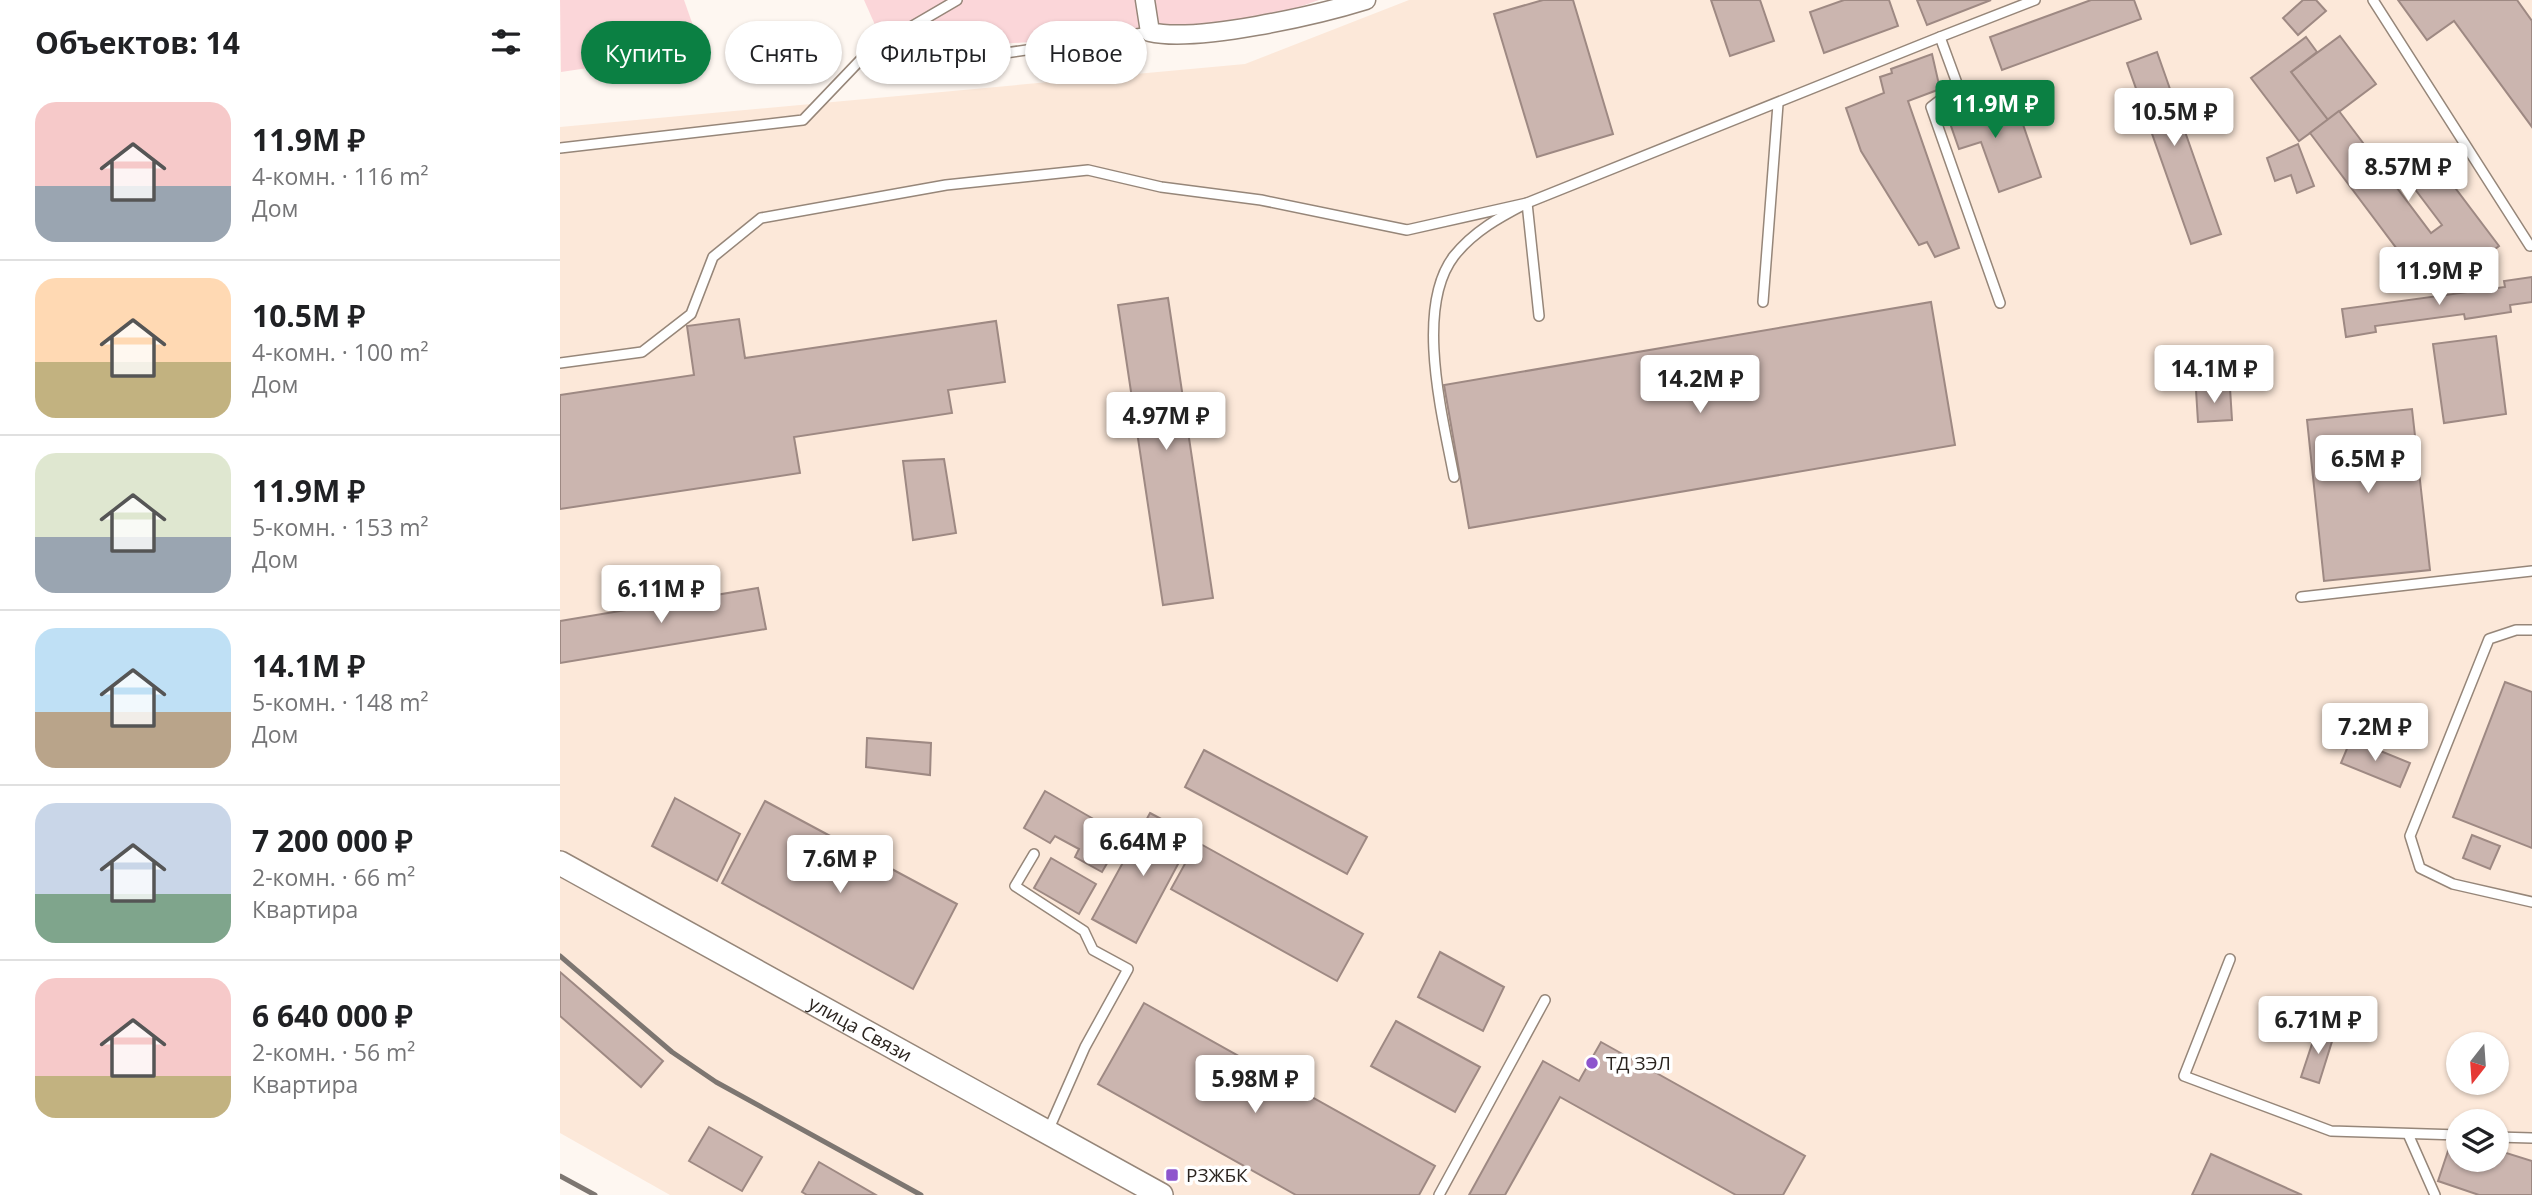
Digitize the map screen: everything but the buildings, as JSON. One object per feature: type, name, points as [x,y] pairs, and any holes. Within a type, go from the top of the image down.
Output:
[{"type":"street","points":[[1144,0],[1150,32],[1163,35],[1237,28],[1326,12],[1366,0]]},
{"type":"street","name":"улица Связи","points":[[560,863],[1161,1195]]},
{"type":"lane","points":[[921,21],[957,0]]},
{"type":"lane","points":[[1454,477],[1433,367],[1436,301],[1453,258],[1484,226],[1527,202],[2035,0]]},
{"type":"lane","points":[[2373,0],[2530,246]]},
{"type":"lane","points":[[1011,52],[1150,32]]},
{"type":"lane","points":[[1940,37],[1958,86],[1931,107],[2000,303]]},
{"type":"lane","points":[[560,148],[803,120],[856,65]]},
{"type":"lane","points":[[1763,302],[1778,104]]},
{"type":"lane","points":[[560,363],[642,352],[691,314],[713,257],[761,218],[946,185],[1088,170],[1161,187],[1261,200],[1407,230],[1527,202]]},
{"type":"lane","points":[[1527,202],[1539,316]]},
{"type":"lane","points":[[2301,597],[2532,571]]},
{"type":"lane","points":[[2532,630],[2516,630],[2489,639],[2410,835],[2420,868],[2453,884],[2532,902]]},
{"type":"lane","points":[[1034,854],[1015,886],[1084,931],[1093,950],[1128,969],[1085,1047],[1047,1132]]},
{"type":"lane","points":[[2230,959],[2184,1076],[2331,1131],[2446,1134]]},
{"type":"lane","points":[[1439,1195],[1545,1000]]},
{"type":"lane","points":[[2408,1133],[2435,1195]]},
{"type":"lane","points":[[2509,1137],[2532,1138]]},
{"type":"shaded area","points":[[560,0],[684,0],[691,21],[581,21],[581,69],[561,72]]},
{"type":"shaded area","points":[[864,0],[1319,0],[1242,27],[1147,34],[1147,21],[1025,21],[1025,42],[1011,43],[1011,21],[873,21]]},
{"type":"shaded area","points":[[1409,0],[2532,0],[2532,1195],[670,1195],[560,1133],[560,127],[1028,84],[1147,84],[1147,73],[1245,64]]},
{"type":"railway","points":[[560,956],[672,1052],[716,1082],[921,1195]]},
{"type":"railway","points":[[560,1176],[595,1195]]},
{"type":"place","name":"ТД ЗЭЛ","points":[[1592,1063]]},
{"type":"place","name":"РЗЖБК","points":[[1172,1175]]}]
